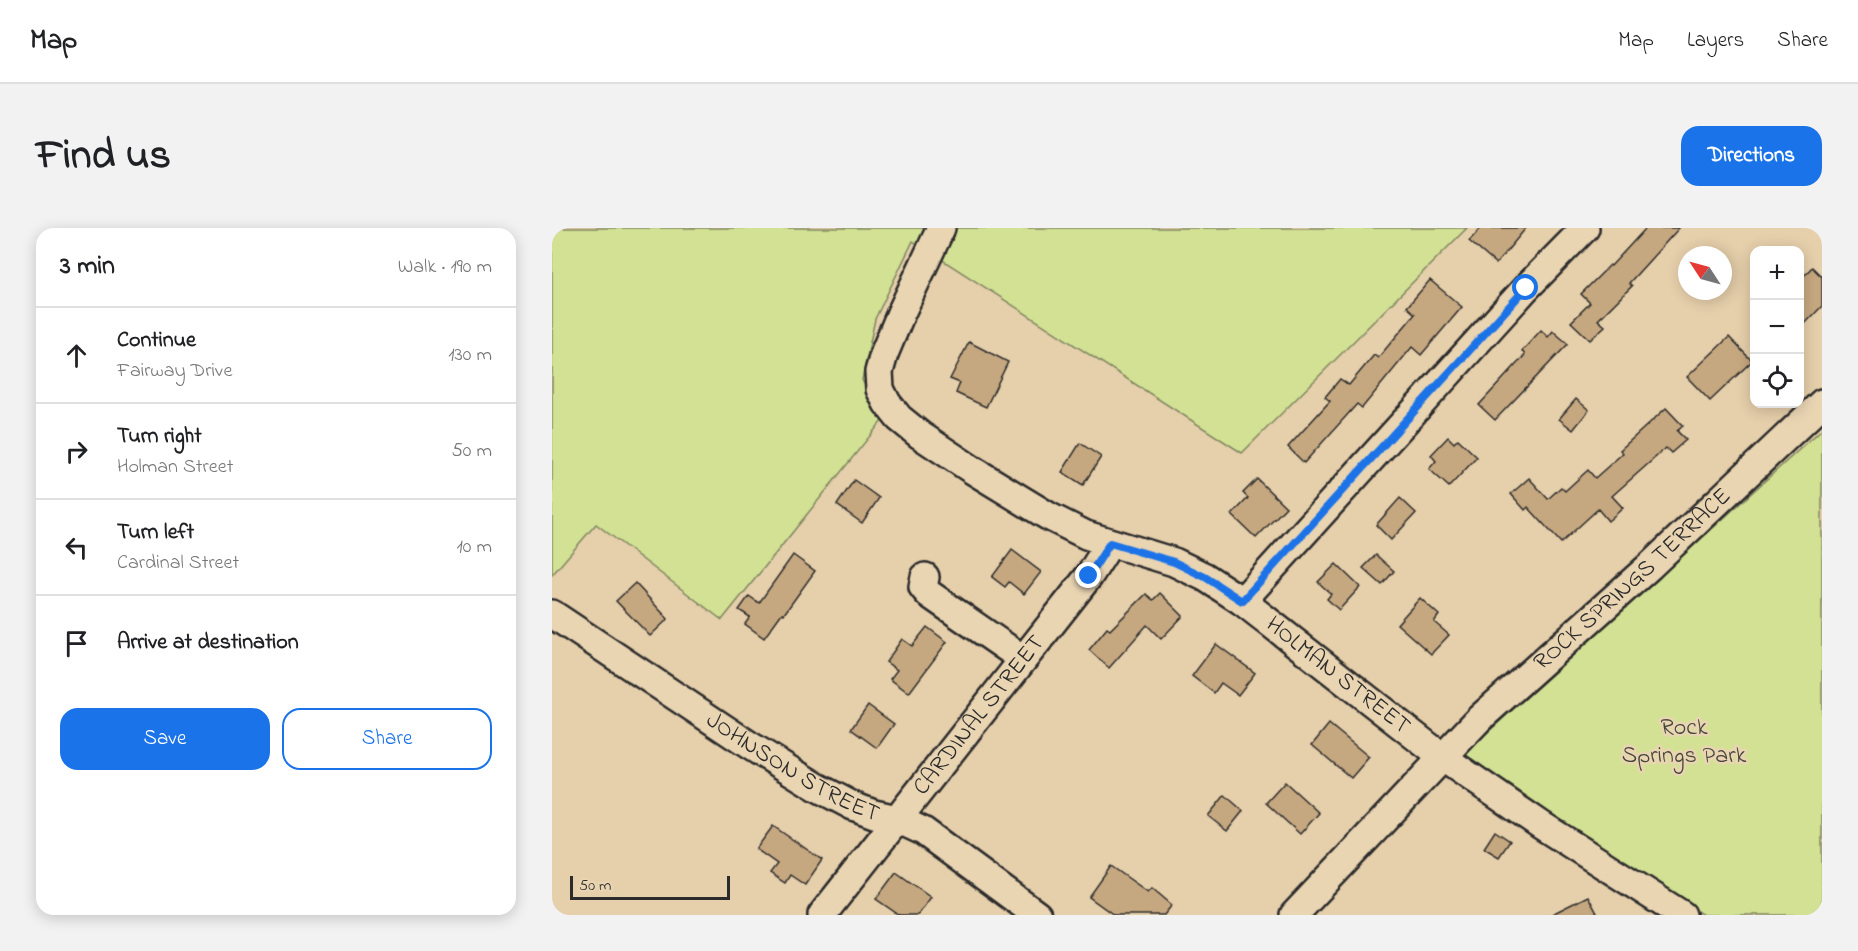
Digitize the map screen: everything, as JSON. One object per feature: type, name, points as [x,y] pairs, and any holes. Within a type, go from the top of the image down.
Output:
[{"type":"street","name":"HOLMAN STREET","points":[[941,228],[901,313],[879,372],[880,389],[887,403],[899,418],[971,469],[1048,516],[1086,535],[1174,562],[1205,577],[1242,601],[1442,757],[1541,825],[1682,915]]},
{"type":"street","points":[[1242,601],[1519,295],[1585,228]]},
{"type":"street","name":"ROCK SPRINGS TERRACE","points":[[1294,915],[1479,719],[1650,566],[1822,403]]},
{"type":"street","name":"CARDINAL STREET","points":[[822,915],[1089,576],[1110,543]]},
{"type":"street","points":[[925,577],[923,588],[929,594],[1023,659]]},
{"type":"street","name":"JOHNSON STREET","points":[[552,614],[749,745],[817,787],[853,806],[897,819],[923,831],[1037,915]]},
{"type":"green space","points":[[552,228],[1467,228],[1242,453],[913,241],[875,319],[862,380],[882,421],[722,620],[596,524],[552,575]]},
{"type":"green space","name":"Rock Springs Park","points":[[1822,429],[1822,915],[1703,915],[1619,864],[1489,774],[1464,754]]},
{"type":"building","points":[[1481,228],[1526,228],[1496,264],[1469,241]]},
{"type":"building","points":[[1646,228],[1679,228],[1629,283],[1632,286],[1598,320],[1605,326],[1590,340],[1571,322],[1590,303],[1581,294]]},
{"type":"building","points":[[1812,267],[1822,277],[1822,306],[1804,325],[1804,300],[1804,276]]},
{"type":"building","points":[[1430,280],[1462,307],[1421,355],[1412,347],[1362,408],[1357,404],[1304,463],[1288,447],[1330,401],[1325,397],[1340,379],[1349,385],[1374,355],[1378,358],[1415,314],[1407,307]]},
{"type":"building","points":[[1541,330],[1548,337],[1553,331],[1568,344],[1495,420],[1479,405],[1525,355],[1522,351]]},
{"type":"building","points":[[1729,337],[1750,359],[1750,363],[1710,401],[1687,377]]},
{"type":"building","points":[[969,342],[1008,362],[986,407],[956,393],[960,383],[950,379]]},
{"type":"building","points":[[1576,399],[1589,410],[1573,430],[1559,419]]},
{"type":"building","points":[[1666,408],[1683,426],[1677,431],[1686,440],[1671,453],[1666,448],[1612,496],[1623,508],[1608,521],[1598,509],[1561,543],[1528,507],[1525,510],[1511,494],[1529,478],[1548,499],[1561,487],[1565,491],[1588,470],[1595,478],[1623,453],[1620,450]]},
{"type":"building","points":[[1448,437],[1454,443],[1458,439],[1477,457],[1449,487],[1429,469],[1436,461],[1431,455]]},
{"type":"building","points":[[1080,443],[1101,457],[1083,485],[1062,472]]},
{"type":"building","points":[[1257,479],[1286,507],[1256,538],[1232,515],[1248,498],[1243,493]]},
{"type":"building","points":[[854,480],[879,498],[862,523],[837,505]]},
{"type":"building","points":[[1400,498],[1416,513],[1391,540],[1376,525]]},
{"type":"building","points":[[1012,550],[1041,572],[1024,594],[1009,582],[1005,587],[992,577]]},
{"type":"building","points":[[793,555],[815,571],[764,638],[745,624],[750,617],[739,610],[749,596],[759,603]]},
{"type":"building","points":[[1376,555],[1394,571],[1382,585],[1363,568]]},
{"type":"building","points":[[1336,564],[1360,587],[1339,610],[1327,599],[1331,594],[1318,582]]},
{"type":"building","points":[[635,583],[668,619],[650,636],[616,601]]},
{"type":"building","points":[[1160,593],[1183,616],[1161,639],[1147,625],[1109,668],[1089,650],[1107,628],[1110,630],[1146,594],[1153,600]]},
{"type":"building","points":[[1420,598],[1439,615],[1434,622],[1449,635],[1431,654],[1397,624]]},
{"type":"building","points":[[927,627],[947,642],[909,693],[890,679],[897,670],[886,662],[902,639],[912,646]]},
{"type":"building","points":[[1216,644],[1255,673],[1238,695],[1221,683],[1214,693],[1192,676]]},
{"type":"building","points":[[868,705],[894,724],[877,748],[851,729]]},
{"type":"building","points":[[1329,724],[1369,757],[1351,778],[1312,745]]},
{"type":"building","points":[[1285,782],[1319,813],[1300,834],[1266,803]]},
{"type":"building","points":[[1225,795],[1243,811],[1227,831],[1208,816]]},
{"type":"building","points":[[773,826],[822,860],[805,885],[790,875],[785,883],[770,873],[777,864],[756,849]]},
{"type":"building","points":[[1495,831],[1510,841],[1499,857],[1484,848]]},
{"type":"building","points":[[1111,866],[1148,892],[1152,888],[1172,905],[1164,915],[1114,915],[1089,897]]},
{"type":"building","points":[[896,872],[931,897],[918,915],[899,915],[876,899]]},
{"type":"building","points":[[1588,896],[1598,915],[1550,915]]},
{"type":"route","points":[[1089,576],[1110,543],[1140,550],[1174,562],[1205,577],[1242,601],[1526,288]]}]
